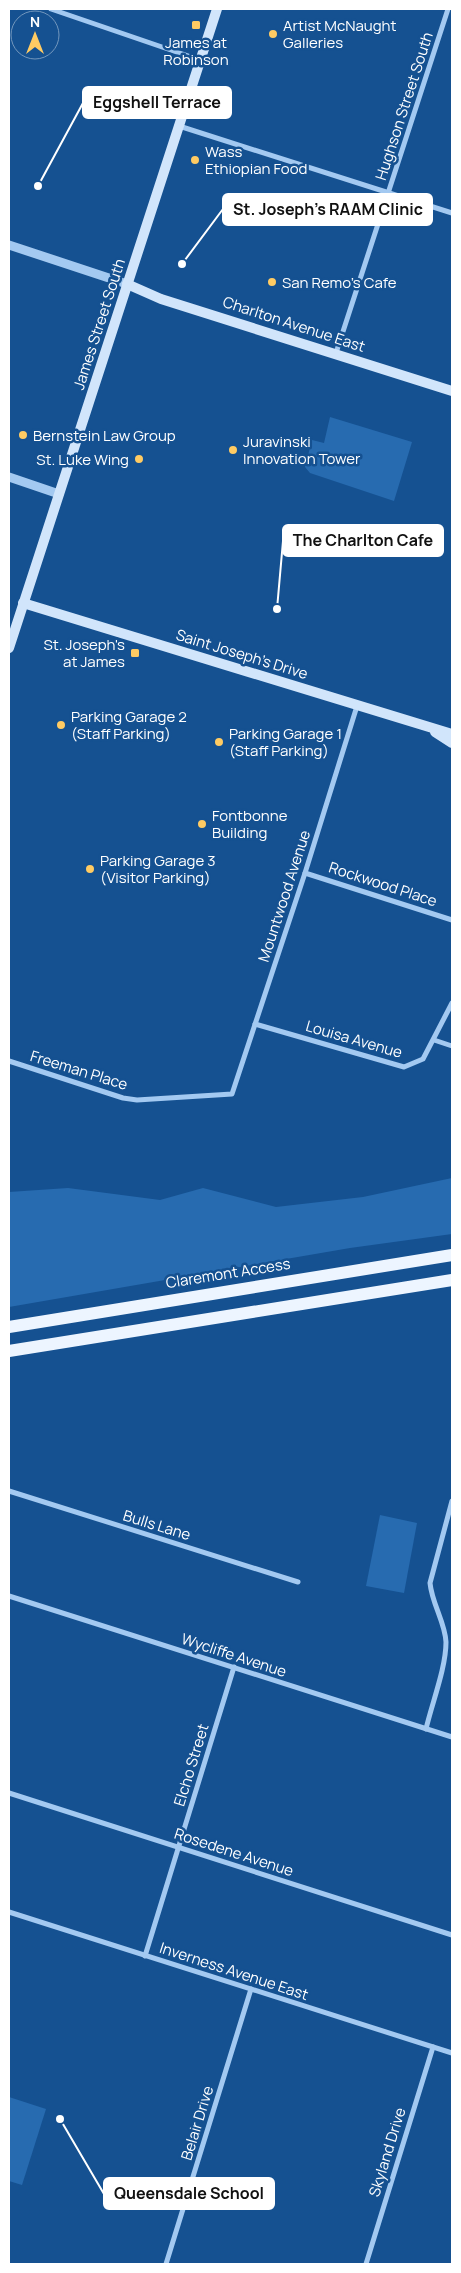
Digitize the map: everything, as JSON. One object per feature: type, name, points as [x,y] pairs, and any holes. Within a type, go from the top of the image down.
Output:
[{"type":"main road","name":"James Street South","points":[[9,648],[217,9]]},
{"type":"main road","name":"Charlton Avenue East","points":[[127,284],[161,299],[452,391]]},
{"type":"main road","name":"Saint Joseph's Drive","points":[[23,602],[452,734]]},
{"type":"main road","points":[[426,726],[452,743]]},
{"type":"main road","name":"Claremont Access","points":[[9,1327],[452,1254]]},
{"type":"main road","points":[[9,1351],[452,1280]]},
{"type":"street","points":[[51,9],[200,60]]},
{"type":"street","name":"Hughson Street South","points":[[336,353],[448,9]]},
{"type":"street","points":[[179,126],[452,213]]},
{"type":"street","points":[[9,245],[127,284]]},
{"type":"street","points":[[9,477],[59,494]]},
{"type":"street","name":"Mountwood Avenue","points":[[232,1094],[305,872],[356,706]]},
{"type":"street","name":"Rockwood Place","points":[[305,872],[452,920]]},
{"type":"street","name":"Louisa Avenue","points":[[255,1024],[400,1067],[412,1066],[423,1060],[452,1003]]},
{"type":"street","points":[[434,1040],[452,1046]]},
{"type":"street","name":"Freeman Place","points":[[9,1061],[130,1099],[226,1096],[232,1094]]},
{"type":"street","name":"Bulls Lane","points":[[9,1491],[298,1582]]},
{"type":"street","points":[[426,1728],[446,1643],[442,1622],[432,1597],[430,1583],[452,1501]]},
{"type":"street","name":"Wycliffe Avenue","points":[[9,1596],[452,1737]]},
{"type":"street","name":"Elcho Street","points":[[145,1956],[234,1667]]},
{"type":"street","name":"Rosedene Avenue","points":[[9,1793],[452,1935]]},
{"type":"street","name":"Inverness Avenue East","points":[[9,1912],[452,2053]]},
{"type":"street","name":"Belair Drive","points":[[166,2264],[251,1989]]},
{"type":"street","name":"Skyland Drive","points":[[366,2264],[433,2047]]},
{"type":"shaded area","points":[[330,417],[412,442],[394,501],[310,473],[305,467],[312,440],[324,443]]},
{"type":"shaded area","points":[[452,1178],[452,1234],[350,1248],[9,1307],[9,1192],[68,1188],[160,1200],[203,1188],[276,1207],[363,1197]]},
{"type":"shaded area","points":[[380,1515],[417,1523],[404,1593],[366,1586]]},
{"type":"shaded area","points":[[9,2097],[46,2109],[22,2185],[9,2181]]},
{"type":"place","name":"James at Robinson","points":[[196,25]]},
{"type":"place","name":"Artist McNaught Galleries","points":[[273,34]]},
{"type":"place","name":"Wass Ethiopian Food","points":[[195,160]]},
{"type":"place","name":"Eggshell Terrace","points":[[38,186]]},
{"type":"place","name":"St. Joseph's RAAM Clinic","points":[[182,264]]},
{"type":"place","name":"San Remo's Cafe","points":[[272,282]]},
{"type":"place","name":"Bernstein Law Group","points":[[23,435]]},
{"type":"place","name":"Juravinski Innovation Tower","points":[[233,450]]},
{"type":"place","name":"St. Luke Wing","points":[[139,459]]},
{"type":"place","name":"The Charlton Cafe","points":[[277,609]]},
{"type":"place","name":"St. Joseph's at James","points":[[135,653]]},
{"type":"place","name":"Parking Garage 2 (Staff Parking)","points":[[61,725]]},
{"type":"place","name":"Parking Garage 1 (Staff Parking)","points":[[219,742]]},
{"type":"place","name":"Fontbonne Building","points":[[202,824]]},
{"type":"place","name":"Parking Garage 3 (Visitor Parking)","points":[[90,869]]},
{"type":"place","name":"Queensdale School","points":[[60,2119]]}]
